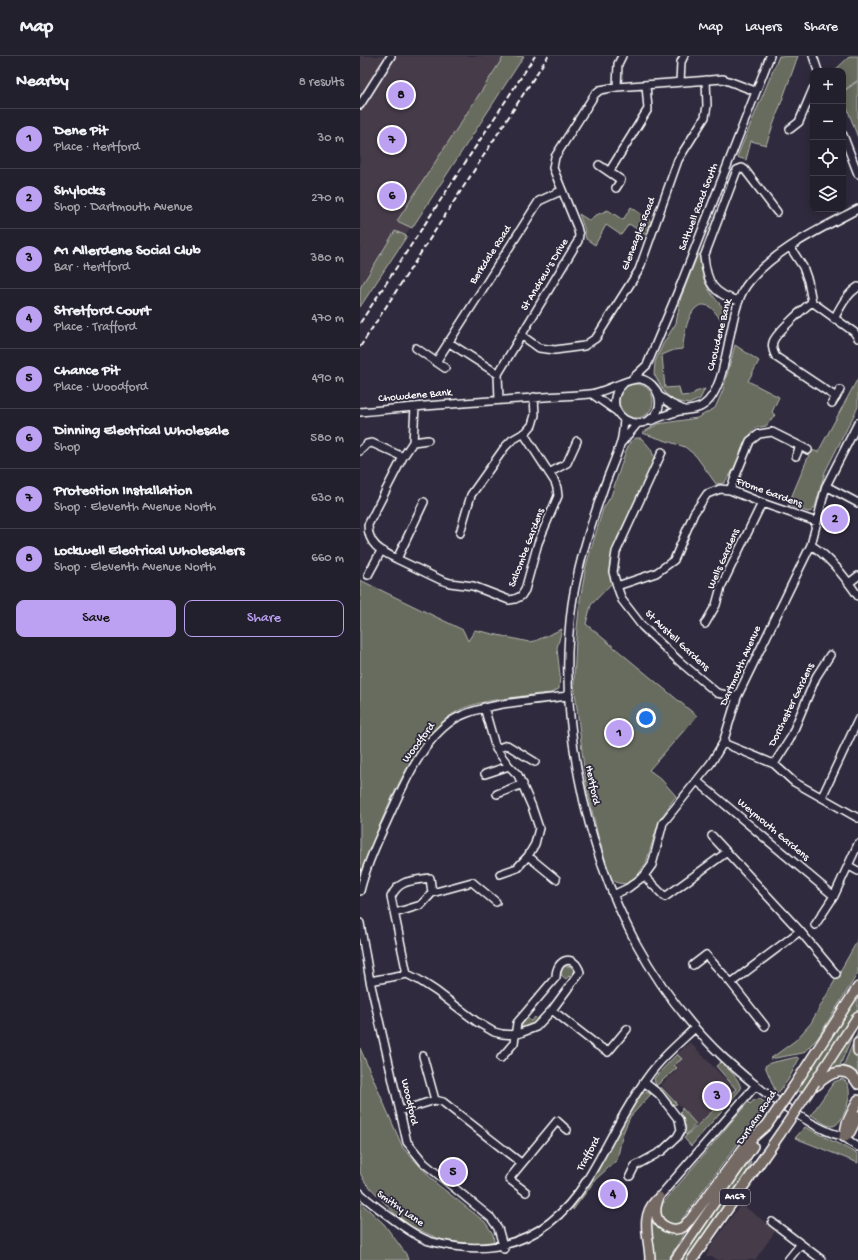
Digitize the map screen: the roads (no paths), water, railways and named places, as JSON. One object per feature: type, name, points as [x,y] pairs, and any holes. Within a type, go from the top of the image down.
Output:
[{"type":"main road","name":"Durham Road","points":[[675,1260],[799,1078],[858,988]]},
{"type":"main road","name":"A167","points":[[692,1260],[817,1083],[858,1016]]},
{"type":"main road","points":[[858,1042],[858,1051]]},
{"type":"main road","points":[[817,1083],[831,1074],[839,1072],[850,1074],[858,1084]]},
{"type":"main road","points":[[844,1137],[847,1123],[858,1100]]},
{"type":"main road","points":[[844,1137],[850,1132],[858,1116]]},
{"type":"main road","points":[[659,1197],[655,1211],[661,1224],[673,1229],[683,1226],[690,1220],[749,1141],[767,1125]]},
{"type":"main road","points":[[650,1260],[646,1220],[650,1208],[659,1197]]},
{"type":"street","points":[[360,105],[391,56]]},
{"type":"street","points":[[617,87],[618,64],[622,56]]},
{"type":"street","points":[[680,82],[681,62],[684,56]]},
{"type":"street","name":"Saltwell Road South","points":[[632,379],[647,365],[681,284],[770,56]]},
{"type":"street","points":[[813,56],[817,68]]},
{"type":"street","name":"St Andrew's Drive","points":[[498,374],[578,240],[579,235],[577,227],[561,191],[553,168],[555,157],[594,94],[600,90],[617,87],[723,79],[756,91]]},
{"type":"street","name":"Gleneagles Road","points":[[521,335],[539,348],[555,350],[584,346],[596,338],[639,270],[678,160],[705,117],[707,106],[706,80]]},
{"type":"street","points":[[609,172],[648,109],[646,86]]},
{"type":"street","points":[[790,129],[799,122],[810,96]]},
{"type":"street","points":[[845,140],[858,174]]},
{"type":"street","points":[[598,165],[621,180],[616,188]]},
{"type":"street","points":[[739,301],[725,297],[713,288],[708,280],[704,257],[737,170],[742,168],[745,170],[777,212]]},
{"type":"street","name":"Berkdale Road","points":[[436,362],[539,201],[561,191]]},
{"type":"street","name":"Chowdene Bank","points":[[645,422],[684,410],[694,409],[708,402],[714,394],[719,382],[739,301],[745,287],[756,272],[803,238],[858,209]]},
{"type":"street","points":[[790,247],[803,268],[808,281],[812,302],[854,332],[858,338]]},
{"type":"street","points":[[834,319],[843,301],[858,286]]},
{"type":"street","points":[[812,302],[798,313],[773,342],[772,350],[776,357],[836,397]]},
{"type":"street","points":[[448,342],[498,374],[499,400]]},
{"type":"street","points":[[416,348],[445,368]]},
{"type":"street","name":"Saltwell Road South","points":[[647,365],[648,382]]},
{"type":"street","points":[[592,394],[616,411],[624,420],[637,424],[645,422],[653,417],[660,402],[659,396],[653,386],[648,382],[640,379],[632,379],[623,384],[616,393],[614,404],[616,411]]},
{"type":"street","name":"Chowdene Bank","points":[[360,412],[415,406],[592,394],[623,384]]},
{"type":"street","points":[[659,396],[670,404],[684,410]]},
{"type":"street","points":[[460,533],[471,495],[505,447],[512,440],[530,429],[534,420],[534,397]]},
{"type":"street","points":[[360,525],[368,525],[403,457],[413,442],[415,406]]},
{"type":"street","name":"Hertford","points":[[624,420],[621,444],[588,532],[576,580],[569,630],[569,696],[576,760],[588,818],[600,858],[613,895],[648,965],[695,1028],[724,1058],[770,1096],[830,1133],[844,1137],[858,1147]]},
{"type":"street","name":"Hertford","points":[[621,444],[637,424]]},
{"type":"street","name":"Dartmouth Avenue","points":[[613,895],[628,888],[644,876],[652,865],[663,823],[711,763],[723,743],[737,697],[811,545],[826,486],[857,429]]},
{"type":"street","points":[[730,490],[750,441],[759,434],[772,432],[808,450]]},
{"type":"street","name":"Salcombe Gardens","points":[[368,525],[370,539],[375,546],[381,551],[397,559],[445,582],[473,586],[509,600],[518,598],[526,590],[538,543],[557,500],[557,488],[524,434]]},
{"type":"street","points":[[413,442],[428,440]]},
{"type":"street","points":[[549,473],[567,463],[577,441]]},
{"type":"street","points":[[360,451],[367,444],[372,443],[403,457]]},
{"type":"street","points":[[796,456],[800,446]]},
{"type":"street","name":"St Austell Gardens","points":[[662,452],[616,552],[613,572],[617,586],[622,600],[642,626],[717,693],[737,697]]},
{"type":"street","points":[[826,486],[858,503]]},
{"type":"street","name":"Frome Gardens","points":[[617,586],[656,574],[674,560],[694,513],[707,494],[720,489],[730,490],[817,522]]},
{"type":"street","points":[[397,559],[424,502]]},
{"type":"street","name":"Wells Gardens","points":[[705,624],[716,605],[721,587],[762,503]]},
{"type":"street","points":[[811,545],[821,552],[849,583],[858,596]]},
{"type":"street","points":[[368,575],[381,551]]},
{"type":"street","points":[[849,583],[858,576]]},
{"type":"street","name":"Dorchester Gardens","points":[[774,764],[790,739],[816,677],[830,655]]},
{"type":"street","name":"Woodford","points":[[360,892],[364,874],[402,789],[419,758],[431,741],[443,728],[453,720],[484,708],[569,696]]},
{"type":"street","points":[[484,708],[496,749],[518,775],[523,784],[539,828],[535,844],[528,856],[517,868],[500,874]]},
{"type":"street","points":[[822,797],[858,720]]},
{"type":"street","points":[[723,743],[774,764],[794,782],[858,818]]},
{"type":"street","points":[[496,749],[507,745],[535,762]]},
{"type":"street","points":[[485,774],[509,766]]},
{"type":"street","name":"Weymouth Gardens","points":[[697,780],[834,896]]},
{"type":"street","points":[[497,794],[523,784]]},
{"type":"street","points":[[712,836],[800,931],[836,974]]},
{"type":"street","points":[[815,925],[834,896],[858,844]]},
{"type":"street","points":[[644,876],[665,897],[727,852]]},
{"type":"street","points":[[528,856],[556,879]]},
{"type":"street","points":[[849,866],[858,871]]},
{"type":"street","points":[[407,974],[391,897],[395,889],[402,883],[430,878],[432,893]]},
{"type":"street","points":[[395,913],[420,905],[432,893],[472,882],[496,902]]},
{"type":"street","name":"Woodford","points":[[360,923],[370,981],[407,1142],[424,1163],[491,1218],[498,1228],[504,1250]]},
{"type":"street","points":[[731,983],[800,931]]},
{"type":"street","points":[[693,965],[706,955],[731,983],[765,1026]]},
{"type":"street","points":[[370,981],[407,974],[436,991],[477,1022],[494,1032],[515,1035],[536,1027],[552,1010],[580,972],[574,962],[571,960],[565,960],[559,965],[556,971],[556,977],[517,1024],[515,1035],[514,1043],[501,1058]]},
{"type":"street","points":[[552,1010],[608,1052],[627,1029]]},
{"type":"street","name":"Trafford","points":[[475,1253],[504,1250],[520,1244],[552,1224],[565,1210],[587,1181],[627,1108],[644,1082],[664,1057],[695,1028]]},
{"type":"street","points":[[423,1056],[435,1100]]},
{"type":"street","points":[[630,1176],[636,1166],[662,1151],[677,1137],[681,1130],[679,1120],[658,1094],[644,1082]]},
{"type":"street","points":[[659,1197],[756,1085]]},
{"type":"street","points":[[400,1110],[435,1100],[443,1102],[521,1163]]},
{"type":"street","points":[[526,1192],[509,1179],[557,1121],[567,1130]]},
{"type":"street","name":"Smithy Lane","points":[[360,1193],[396,1222],[421,1237],[448,1248],[475,1253]]},
{"type":"street","points":[[772,1222],[800,1245],[822,1260]]},
{"type":"street","points":[[788,1260],[800,1245]]},
{"type":"railway","points":[[360,323],[535,56]]},
{"type":"railway","points":[[360,347],[548,56]]},
{"type":"place","name":"Lockwell Electrical Wholesalers","points":[[401,95]]},
{"type":"place","name":"Protection Installation","points":[[392,140]]},
{"type":"place","name":"Dinning Electrical Wholesale","points":[[392,196]]},
{"type":"place","name":"Shylocks","points":[[835,519]]},
{"type":"place","name":"Dene Pit","points":[[619,733]]},
{"type":"place","name":"A1 Allerdene Social Club","points":[[717,1096]]},
{"type":"place","name":"Chance Pit","points":[[453,1172]]},
{"type":"place","name":"Stretford Court","points":[[613,1194]]}]
